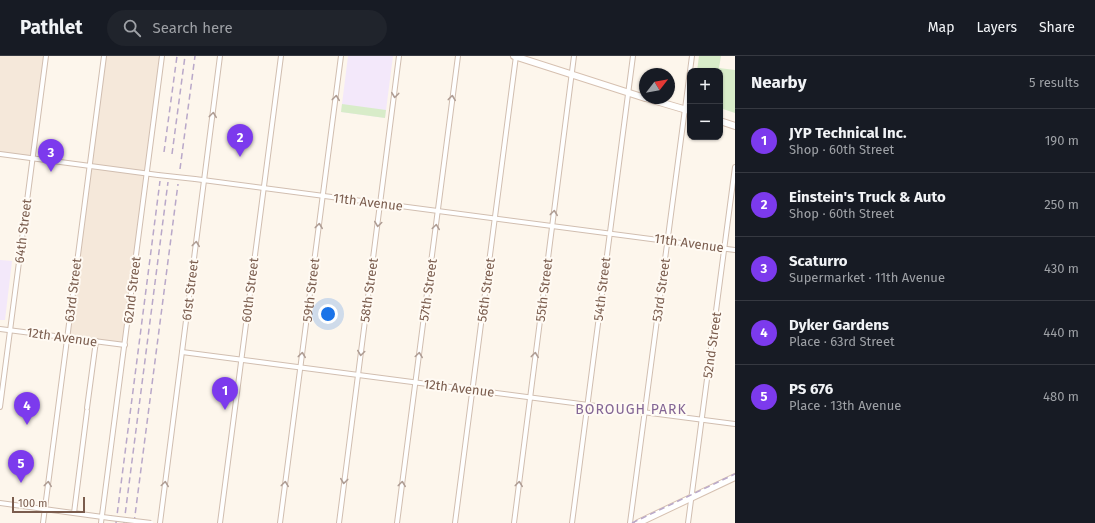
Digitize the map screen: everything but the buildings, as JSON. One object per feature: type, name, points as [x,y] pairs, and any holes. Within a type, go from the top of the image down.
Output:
[{"type":"main road","points":[[516,56],[639,96]]},
{"type":"main road","points":[[666,104],[687,110]]},
{"type":"main road","points":[[723,122],[735,126]]},
{"type":"main road","points":[[638,523],[735,477]]},
{"type":"street","name":"64th Street","points":[[0,406],[46,56]]},
{"type":"street","name":"63rd Street","points":[[43,523],[104,56]]},
{"type":"street","name":"62nd Street","points":[[101,523],[162,56]]},
{"type":"street","name":"61st Street","points":[[160,523],[220,56]]},
{"type":"street","name":"60th Street","points":[[220,523],[281,56]]},
{"type":"street","name":"59th Street","points":[[280,523],[341,56]]},
{"type":"street","name":"58th Street","points":[[339,523],[400,56]]},
{"type":"street","name":"57th Street","points":[[397,523],[458,56]]},
{"type":"street","name":"56th Street","points":[[455,523],[516,56]]},
{"type":"street","name":"55th Street","points":[[514,523],[574,56]]},
{"type":"street","name":"54th Street","points":[[572,523],[633,56]]},
{"type":"street","name":"53rd Street","points":[[688,104],[692,56]]},
{"type":"street","name":"53rd Street","points":[[630,523],[644,412],[687,110]]},
{"type":"street","name":"11th Avenue","points":[[0,154],[668,240],[735,250]]},
{"type":"street","name":"52nd Street","points":[[688,523],[735,167]]},
{"type":"street","name":"12th Avenue","points":[[0,329],[124,345]]},
{"type":"street","points":[[74,513],[96,341]]},
{"type":"street","name":"12th Avenue","points":[[182,352],[735,424]]},
{"type":"street","points":[[0,503],[151,523]]},
{"type":"shaded area","points":[[0,56],[46,56],[32,158],[0,154]]},
{"type":"shaded area","points":[[104,56],[162,56],[125,345],[67,337]]},
{"type":"shaded area","points":[[348,56],[393,56],[385,118],[341,112]]},
{"type":"shaded area","points":[[0,260],[12,261],[5,320],[0,320]]},
{"type":"green space","points":[[699,56],[721,56],[719,68],[697,68]]},
{"type":"green space","points":[[723,68],[735,70],[735,113],[723,109]]},
{"type":"green space","points":[[342,104],[386,110],[385,118],[341,112]]},
{"type":"railway","points":[[164,152],[177,56]]},
{"type":"railway","points":[[172,154],[185,56]]},
{"type":"railway","points":[[180,169],[195,56]]},
{"type":"railway","points":[[116,523],[160,181]]},
{"type":"railway","points":[[124,523],[168,182]]},
{"type":"railway","points":[[134,523],[178,184]]},
{"type":"railway","points":[[632,523],[735,474]]},
{"type":"place","name":"Einstein's Truck & Auto","points":[[240,157]]},
{"type":"place","name":"Scaturro","points":[[51,172]]},
{"type":"place","name":"JYP Technical Inc.","points":[[225,410]]},
{"type":"place","name":"Dyker Gardens","points":[[27,425]]},
{"type":"place","name":"PS 676","points":[[21,483]]},
{"type":"district","name":"BOROUGH PARK","points":[[631,409]]}]
